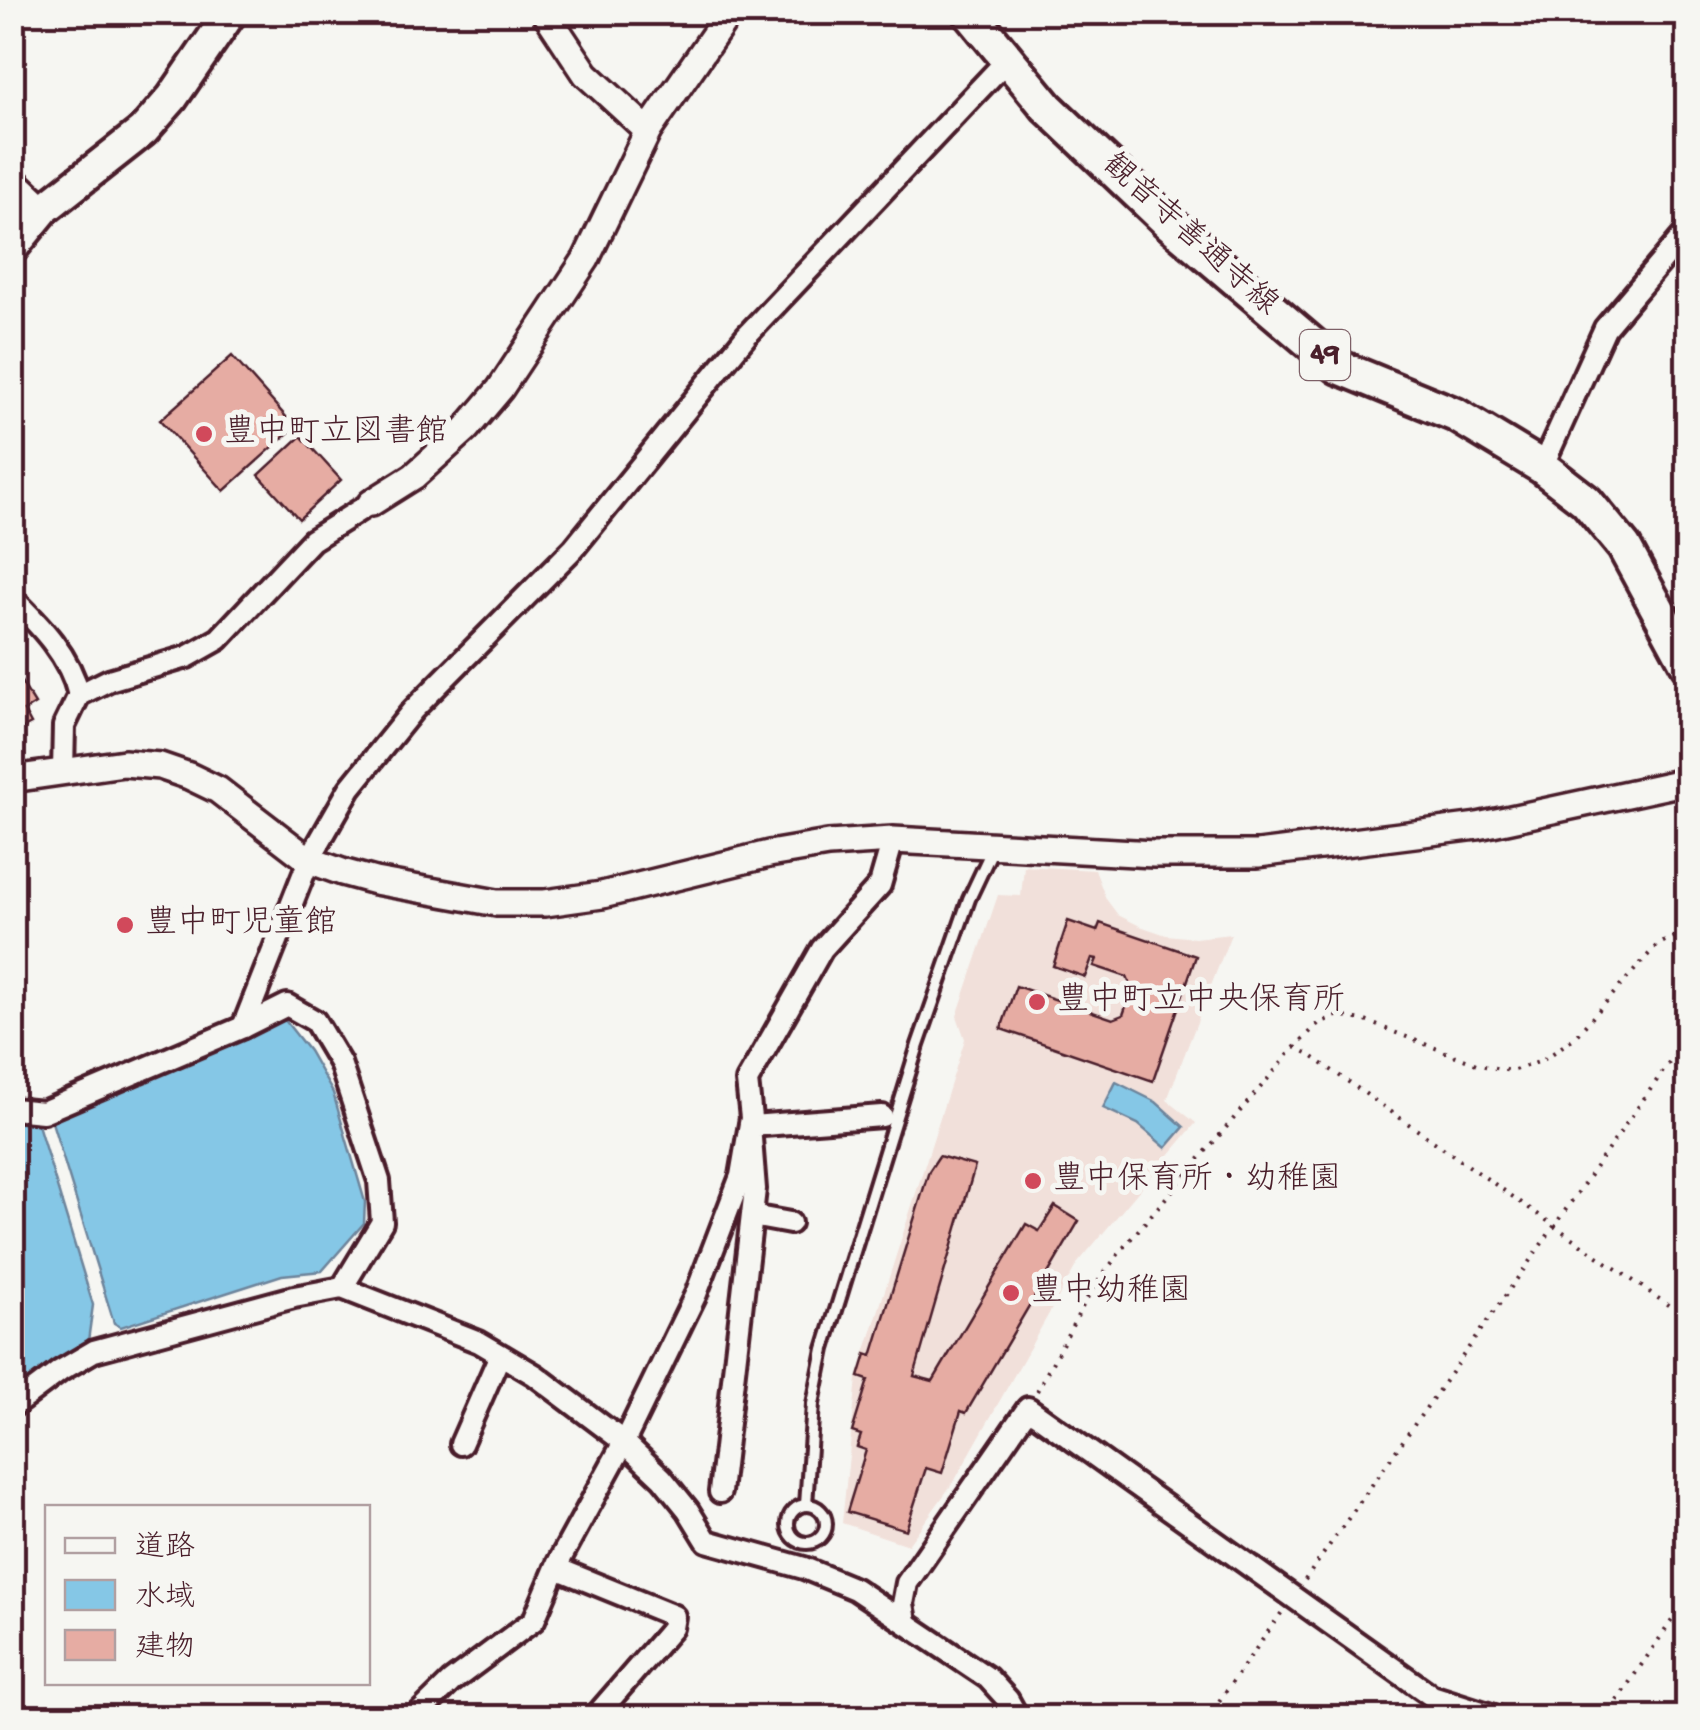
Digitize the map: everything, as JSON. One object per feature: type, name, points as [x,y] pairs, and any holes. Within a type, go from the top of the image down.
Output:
[{"type":"main road","points":[[12,248],[44,209],[143,131],[172,98],[231,12]]},
{"type":"main road","name":"観音寺善通寺線","points":[[969,12],[1047,107],[1167,221],[1339,367],[1456,415],[1542,467],[1586,500],[1624,547],[1688,665]]},
{"type":"street","points":[[545,12],[586,74],[648,131]]},
{"type":"street","points":[[79,694],[109,680],[187,657],[219,639],[312,540],[414,476],[466,429],[500,389],[586,259],[648,131],[728,12]]},
{"type":"street","points":[[243,1027],[310,860],[350,788],[413,710],[574,548],[746,336],[1007,60]]},
{"type":"street","points":[[12,179],[44,209]]},
{"type":"street","points":[[1542,467],[1604,328],[1688,230]]},
{"type":"street","points":[[12,598],[56,646],[74,673],[79,694],[64,726],[63,771]]},
{"type":"street","points":[[12,780],[124,763],[160,766],[218,790],[310,860],[375,882],[497,903],[545,904],[828,844],[893,840],[1154,854],[1258,854],[1478,826],[1688,781]]},
{"type":"street","points":[[720,1492],[755,1190],[747,1081],[822,949],[880,885],[893,840]]},
{"type":"street","points":[[12,1109],[43,1112],[287,1005],[315,1021],[340,1064],[379,1182],[382,1222],[342,1288]]},
{"type":"street","points":[[750,1126],[882,1116]]},
{"type":"street","points":[[414,1718],[451,1682],[534,1620],[556,1568],[624,1442],[696,1294],[741,1176],[750,1126]]},
{"type":"street","points":[[752,1216],[790,1223]]},
{"type":"street","points":[[12,1407],[60,1371],[94,1352],[294,1297],[342,1288],[479,1342],[535,1376],[624,1442],[670,1489],[708,1540],[804,1568],[855,1589],[988,1678],[1018,1718]]},
{"type":"street","points":[[462,1444],[500,1354]]},
{"type":"street","points":[[906,1622],[903,1604],[907,1583],[1028,1408],[1432,1696],[1502,1718]]},
{"type":"street","points":[[556,1568],[674,1616],[672,1628],[594,1718]]},
{"type":"lane","points":[[806,1505],[813,1404],[824,1350],[918,1046],[969,900],[994,845]]},
{"type":"path","points":[[1028,1408],[1092,1292],[1122,1248],[1320,1023],[1337,1016],[1363,1020],[1479,1065],[1511,1071],[1542,1061],[1574,1038],[1657,944],[1688,930]]},
{"type":"path","points":[[1206,1718],[1688,1036]]},
{"type":"path","points":[[1295,1047],[1688,1319]]},
{"type":"path","points":[[1606,1718],[1688,1596]]},
{"type":"shaded area","name":"豊中保育所・幼稚園","points":[[1024,866],[1095,870],[1106,899],[1118,915],[1166,935],[1195,938],[1231,934],[1167,1100],[1196,1123],[1077,1264],[955,1480],[908,1545],[842,1523],[857,1378],[965,1039],[957,1016],[998,895],[1021,896]]},
{"type":"water","points":[[284,1019],[309,1051],[333,1093],[365,1202],[364,1223],[322,1271],[282,1275],[121,1327],[114,1323],[52,1122],[56,1111]]},
{"type":"water","points":[[1116,1082],[1156,1102],[1184,1127],[1166,1148],[1138,1124],[1103,1108]]},
{"type":"water","points":[[13,1117],[36,1118],[93,1305],[88,1341],[13,1395]]},
{"type":"building","points":[[232,356],[295,427],[224,491],[160,420]]},
{"type":"building","points":[[301,436],[341,480],[299,519],[259,475]]},
{"type":"building","points":[[20,680],[35,704],[24,711],[31,724],[12,734],[12,684]]},
{"type":"building","name":"豊中町立中央保育所","points":[[1068,921],[1097,931],[1100,923],[1196,956],[1153,1081],[1001,1029],[1016,986],[1113,1019],[1123,1015],[1132,989],[1127,977],[1094,966],[1097,959],[1092,958],[1085,977],[1053,966]]},
{"type":"building","name":"豊中幼稚園","points":[[939,1156],[975,1166],[914,1376],[933,1381],[1026,1224],[1039,1231],[1055,1206],[1079,1221],[966,1413],[961,1411],[942,1473],[926,1468],[906,1530],[847,1512],[866,1450],[857,1447],[861,1435],[852,1432],[868,1380],[859,1377],[866,1354],[872,1356],[929,1171]]},
{"type":"place","name":"豊中町立図書館","points":[[204,434]]},
{"type":"place","name":"豊中町児童館","points":[[125,925]]},
{"type":"place","name":"豊中町立中央保育所","points":[[1037,1002]]},
{"type":"place","name":"豊中保育所・幼稚園","points":[[1033,1181]]},
{"type":"place","name":"豊中幼稚園","points":[[1011,1293]]}]
